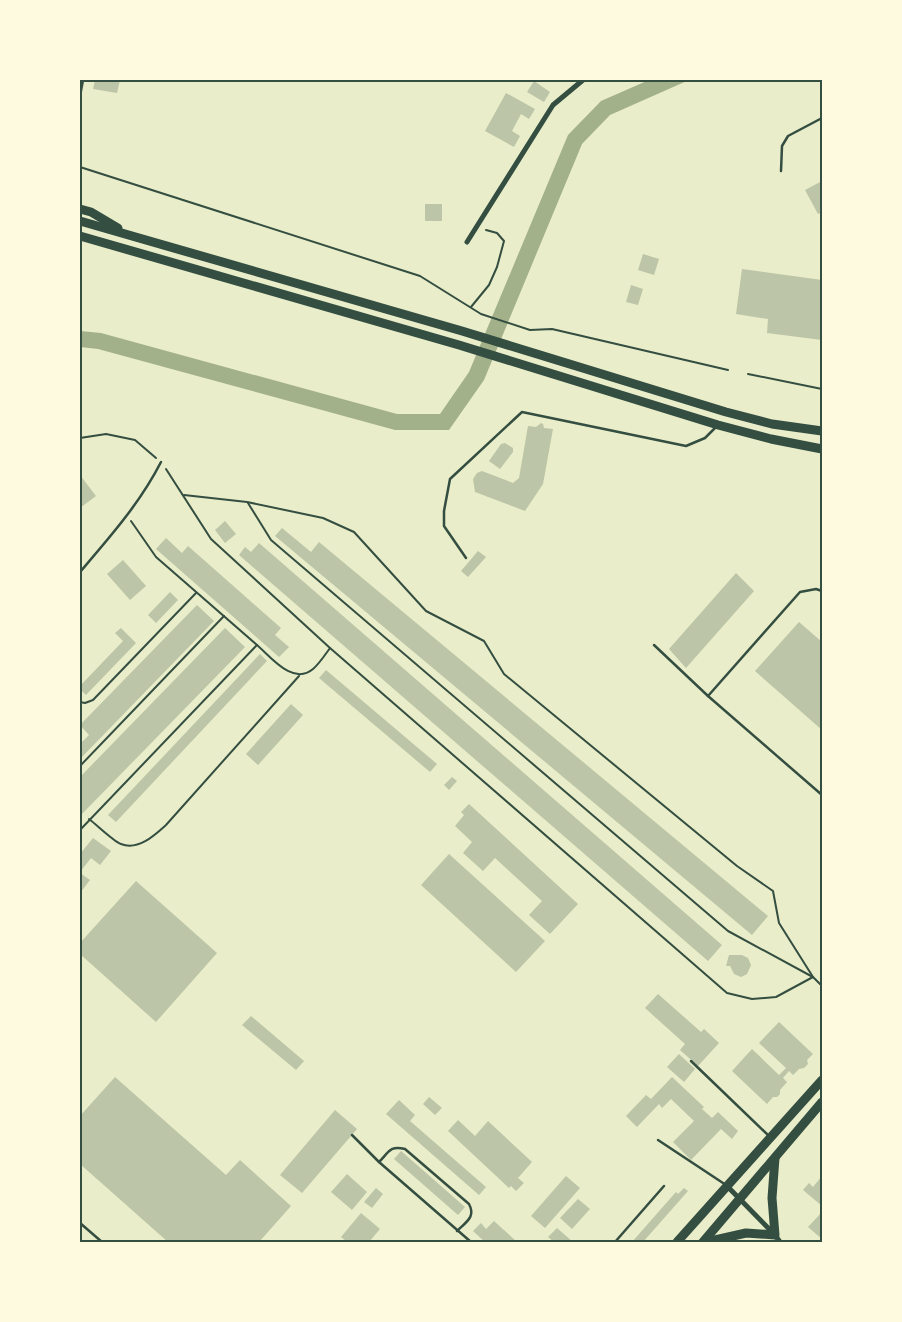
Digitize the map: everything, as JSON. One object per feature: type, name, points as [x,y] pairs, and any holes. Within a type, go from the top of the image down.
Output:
[{"type":"main road","points":[[80,209],[91,212],[129,234]]},
{"type":"main road","points":[[80,221],[462,330],[726,412],[772,424],[822,431]]},
{"type":"main road","points":[[80,236],[524,364],[718,425],[771,439],[822,449]]},
{"type":"main road","points":[[677,1242],[726,1185],[822,1080]]},
{"type":"main road","points":[[808,1095],[811,1104],[821,1104]]},
{"type":"main road","points":[[705,1242],[821,1104]]},
{"type":"main road","points":[[705,1242],[746,1233],[777,1238],[772,1198],[775,1157]]},
{"type":"street","points":[[467,242],[553,105],[583,80]]},
{"type":"street","points":[[726,1185],[777,1238]]},
{"type":"lane","points":[[80,96],[83,80]]},
{"type":"lane","points":[[781,171],[780,154],[788,136],[822,118]]},
{"type":"lane","points":[[466,558],[444,526],[444,511],[450,479],[522,412],[686,446],[705,438],[718,425]]},
{"type":"lane","points":[[80,572],[127,516],[150,484],[161,462]]},
{"type":"lane","points":[[708,696],[800,592],[816,589],[822,590]]},
{"type":"lane","points":[[654,645],[708,696],[822,795]]},
{"type":"lane","points":[[690,1061],[770,1137]]},
{"type":"lane","points":[[352,1135],[471,1242]]},
{"type":"lane","points":[[658,1140],[726,1185]]},
{"type":"lane","points":[[380,1162],[391,1149],[397,1147],[405,1149],[469,1204],[472,1210],[471,1217],[457,1231]]},
{"type":"lane","points":[[615,1242],[664,1186]]},
{"type":"lane","points":[[80,1223],[102,1242]]},
{"type":"path","points":[[80,168],[420,276],[481,314],[530,330],[552,328],[728,370]]},
{"type":"path","points":[[470,307],[489,285],[497,267],[504,241],[497,233],[476,227]]},
{"type":"path","points":[[748,374],[822,389]]},
{"type":"path","points":[[80,438],[106,434],[135,440],[161,462],[211,539],[330,648],[727,993],[752,998],[776,997],[813,977]]},
{"type":"path","points":[[184,495],[247,502],[323,518],[354,532],[426,611],[484,641],[504,674],[737,866],[773,891],[779,922],[813,977],[822,986]]},
{"type":"path","points":[[247,502],[271,540],[728,931],[813,977]]},
{"type":"path","points":[[127,516],[156,557],[287,672],[300,675]]},
{"type":"path","points":[[80,702],[85,703],[93,700],[197,592]]},
{"type":"path","points":[[80,766],[224,616]]},
{"type":"path","points":[[80,830],[257,645]]},
{"type":"path","points":[[89,819],[120,844],[132,846],[150,839],[166,825],[300,675],[312,670],[330,648]]},
{"type":"shaded area","points":[[649,80],[689,80],[610,115],[582,144],[484,380],[449,430],[395,430],[98,349],[80,347],[80,331],[101,333],[397,414],[440,414],[469,372],[568,135],[601,101]]},
{"type":"building","points":[[95,80],[120,80],[117,93],[93,89]]},
{"type":"building","points":[[534,81],[550,92],[544,102],[527,92]]},
{"type":"building","points":[[506,93],[535,109],[529,119],[521,114],[512,131],[520,136],[514,147],[485,131]]},
{"type":"building","points":[[822,181],[822,212],[818,214],[805,190]]},
{"type":"building","points":[[425,204],[442,204],[442,221],[425,221]]},
{"type":"building","points":[[643,254],[659,259],[654,275],[638,270]]},
{"type":"building","points":[[742,269],[822,280],[822,340],[767,333],[768,319],[736,314]]},
{"type":"building","points":[[631,285],[643,289],[638,305],[626,302]]},
{"type":"building","points":[[541,423],[544,428],[553,429],[543,484],[525,511],[475,492],[473,479],[477,473],[482,471],[513,483],[519,478],[528,426],[536,427]]},
{"type":"building","points":[[505,443],[513,448],[513,452],[500,469],[489,461],[501,444]]},
{"type":"building","points":[[80,475],[96,496],[80,508]]},
{"type":"building","points":[[225,521],[236,534],[225,543],[215,530]]},
{"type":"building","points":[[282,528],[311,552],[319,542],[768,916],[752,935],[275,536]]},
{"type":"building","points":[[166,538],[182,553],[188,546],[281,628],[275,635],[289,647],[279,657],[156,549]]},
{"type":"building","points":[[259,543],[722,945],[708,961],[239,555],[245,547],[251,552]]},
{"type":"building","points":[[478,551],[486,557],[468,577],[461,571]]},
{"type":"building","points":[[123,560],[146,586],[130,600],[107,574]]},
{"type":"building","points":[[736,573],[754,591],[686,668],[669,649]]},
{"type":"building","points":[[170,592],[178,600],[156,623],[148,615]]},
{"type":"building","points":[[197,605],[214,621],[80,759],[80,740],[82,742],[89,735],[80,725]]},
{"type":"building","points":[[799,622],[822,642],[822,730],[755,671]]},
{"type":"building","points":[[121,628],[136,643],[86,695],[80,689],[80,686],[123,641],[115,633]]},
{"type":"building","points":[[225,628],[245,647],[80,816],[80,777]]},
{"type":"building","points":[[260,654],[267,661],[116,822],[108,815]]},
{"type":"building","points":[[326,670],[437,764],[430,772],[319,678]]},
{"type":"building","points":[[291,704],[303,715],[258,765],[246,754]]},
{"type":"building","points":[[452,777],[457,781],[449,790],[444,785]]},
{"type":"building","points":[[469,804],[578,904],[550,934],[529,915],[542,901],[495,858],[483,871],[463,853],[472,842],[455,826],[464,815],[461,812]]},
{"type":"building","points":[[93,838],[111,851],[100,865],[91,858],[80,872],[80,854]]},
{"type":"building","points":[[449,854],[545,941],[516,972],[421,885]]},
{"type":"building","points":[[80,873],[90,880],[80,893]]},
{"type":"building","points":[[136,881],[217,953],[156,1022],[80,954],[80,943]]},
{"type":"building","points":[[729,955],[742,955],[748,958],[751,965],[747,974],[741,977],[734,974],[730,966],[726,966]]},
{"type":"building","points":[[658,994],[701,1032],[704,1029],[719,1043],[698,1066],[680,1050],[685,1044],[645,1008]]},
{"type":"building","points":[[251,1016],[304,1061],[296,1070],[242,1025]]},
{"type":"building","points":[[779,1022],[813,1054],[807,1060],[808,1064],[804,1068],[799,1069],[793,1075],[789,1071],[783,1078],[787,1082],[780,1090],[780,1094],[777,1097],[773,1097],[767,1104],[732,1071],[752,1049],[779,1075],[786,1068],[759,1043]]},
{"type":"building","points":[[679,1054],[695,1069],[684,1082],[667,1067]]},
{"type":"building","points":[[115,1077],[226,1175],[240,1160],[291,1206],[259,1242],[168,1242],[80,1164],[80,1116]]},
{"type":"building","points":[[672,1077],[704,1107],[702,1109],[712,1118],[718,1112],[738,1131],[732,1139],[721,1129],[691,1160],[673,1142],[694,1121],[671,1099],[662,1108],[659,1104],[637,1127],[626,1116],[646,1095],[651,1099]]},
{"type":"building","points":[[429,1097],[442,1108],[435,1115],[423,1104]]},
{"type":"building","points":[[399,1100],[415,1115],[410,1121],[486,1187],[479,1195],[386,1114]]},
{"type":"building","points":[[335,1110],[357,1129],[302,1193],[280,1175]]},
{"type":"building","points":[[458,1120],[475,1136],[488,1121],[532,1162],[518,1178],[524,1183],[516,1191],[511,1186],[509,1188],[448,1131]]},
{"type":"building","points":[[401,1151],[465,1207],[458,1215],[394,1159]]},
{"type":"building","points":[[347,1174],[367,1192],[352,1210],[331,1192]]},
{"type":"building","points":[[566,1176],[580,1188],[545,1228],[531,1216]]},
{"type":"building","points":[[822,1176],[822,1206],[803,1190],[809,1183],[813,1187]]},
{"type":"building","points":[[376,1188],[383,1194],[372,1208],[364,1202]]},
{"type":"building","points":[[684,1188],[688,1191],[643,1242],[632,1242],[676,1192],[678,1194]]},
{"type":"building","points":[[578,1199],[590,1209],[572,1229],[560,1218]]},
{"type":"building","points":[[822,1212],[822,1239],[808,1227]]},
{"type":"building","points":[[361,1213],[380,1229],[369,1242],[347,1242],[341,1237]]},
{"type":"building","points":[[494,1221],[517,1242],[485,1242],[473,1231],[481,1223],[486,1229]]},
{"type":"building","points":[[557,1228],[573,1242],[554,1242],[548,1237]]}]
